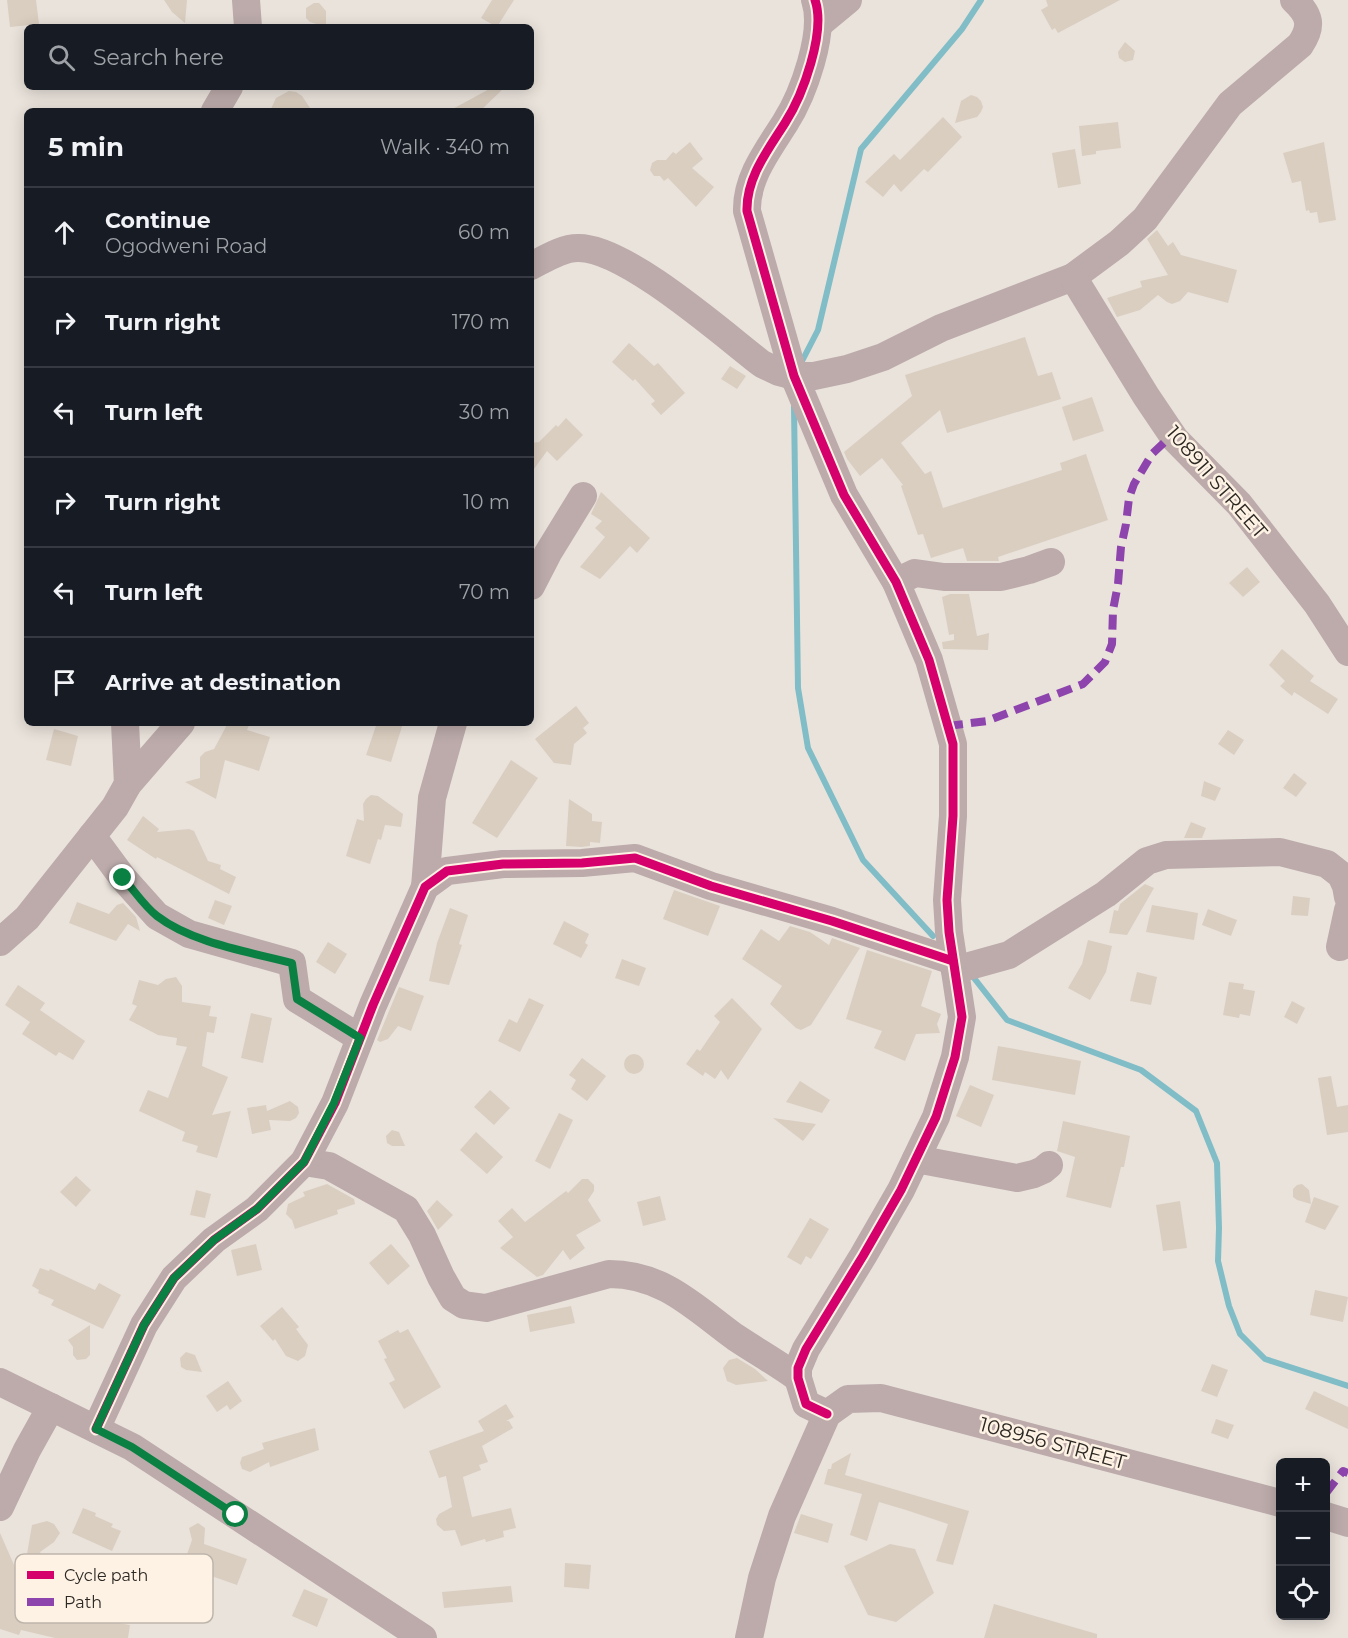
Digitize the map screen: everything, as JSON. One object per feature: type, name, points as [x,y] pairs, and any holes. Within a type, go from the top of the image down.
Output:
[{"type":"street","points":[[246,0],[248,24]]},
{"type":"street","points":[[749,1638],[762,1578],[782,1516],[827,1414],[806,1404],[798,1378],[798,1368],[806,1349],[863,1256],[916,1159],[936,1117],[955,1057],[962,1017],[949,932],[947,900],[953,816],[953,744],[929,660],[896,582],[844,495],[795,376],[747,211],[747,198],[756,172],[786,121],[803,85],[817,12],[848,0]]},
{"type":"street","points":[[534,265],[558,253],[577,248],[615,258],[642,272],[762,364],[779,372],[795,376],[814,376],[847,369],[883,357],[941,328],[1073,277],[1119,243],[1145,219],[1230,104],[1300,45],[1309,26],[1304,9],[1294,0]]},
{"type":"street","points":[[217,108],[228,90]]},
{"type":"street","name":"108911 STREET","points":[[1073,277],[1175,439],[1239,504],[1317,604],[1348,652]]},
{"type":"street","points":[[534,580],[583,496]]},
{"type":"street","points":[[896,582],[915,573],[955,578],[1000,577],[1051,562]]},
{"type":"street","points":[[124,726],[128,784]]},
{"type":"street","points":[[0,942],[27,918],[115,807],[128,784],[178,726]]},
{"type":"street","points":[[96,1429],[144,1325],[174,1278],[214,1240],[257,1209],[304,1162],[334,1103],[425,887],[432,798],[452,726]]},
{"type":"street","points":[[92,836],[123,878],[157,916],[189,934],[292,963],[297,999],[360,1038]]},
{"type":"street","points":[[425,887],[447,870],[461,868],[503,864],[582,863],[635,858],[711,886],[832,921],[954,965],[1009,955],[1106,894],[1147,861],[1166,855],[1280,852],[1327,864],[1341,875],[1348,897]]},
{"type":"street","points":[[1340,947],[1348,910]]},
{"type":"street","points":[[916,1159],[1017,1178],[1034,1174],[1048,1165]]},
{"type":"street","points":[[304,1162],[329,1166],[406,1209],[422,1235],[453,1298],[464,1305],[486,1308],[609,1274],[643,1277],[683,1298],[737,1338],[798,1378]]},
{"type":"street","points":[[0,1382],[132,1447],[417,1637]]},
{"type":"street","name":"108956 STREET","points":[[827,1414],[848,1399],[880,1398],[1276,1502]]},
{"type":"street","points":[[0,1507],[27,1450],[51,1407]]},
{"type":"street","points":[[1330,1517],[1348,1523]]},
{"type":"building","points":[[7,0],[36,0],[39,24],[10,27]]},
{"type":"building","points":[[164,0],[187,0],[185,23],[172,12]]},
{"type":"building","points":[[492,0],[514,0],[499,24],[492,24],[481,18]]},
{"type":"building","points":[[1046,0],[1120,0],[1058,33],[1055,28],[1052,30],[1041,10],[1048,6]]},
{"type":"building","points":[[319,3],[326,11],[326,24],[310,22],[306,18],[306,8]]},
{"type":"building","points":[[1125,42],[1135,51],[1133,60],[1125,62],[1119,58],[1118,52]]},
{"type":"building","points":[[488,90],[502,90],[483,108],[454,108]]},
{"type":"building","points":[[289,91],[296,92],[302,96],[310,108],[271,108],[276,98]]},
{"type":"building","points":[[971,95],[981,101],[983,107],[981,112],[977,117],[955,123],[961,101]]},
{"type":"building","points":[[943,117],[962,137],[928,172],[924,169],[901,192],[894,184],[883,197],[865,182],[894,154],[900,160]]},
{"type":"building","points":[[1118,122],[1121,148],[1096,151],[1096,154],[1082,156],[1079,126]]},
{"type":"building","points":[[690,142],[703,159],[692,168],[714,187],[696,207],[668,178],[664,181],[660,176],[654,176],[650,170],[652,163],[657,160],[666,160],[673,152],[676,154]]},
{"type":"building","points":[[1324,142],[1336,220],[1319,223],[1317,212],[1306,211],[1301,181],[1292,183],[1283,153]]},
{"type":"building","points":[[1075,149],[1081,184],[1058,188],[1052,153]]},
{"type":"building","points":[[1157,230],[1168,246],[1173,242],[1181,255],[1237,270],[1228,303],[1188,292],[1180,301],[1172,304],[1158,295],[1140,310],[1117,317],[1107,298],[1142,287],[1140,281],[1168,275],[1147,239]]},
{"type":"building","points":[[1025,337],[1038,376],[1052,372],[1061,399],[947,433],[940,410],[901,443],[925,474],[931,471],[943,508],[1062,470],[1060,463],[1086,454],[1108,520],[998,557],[999,561],[967,561],[963,548],[931,558],[923,534],[918,535],[901,486],[903,485],[882,458],[860,476],[844,452],[912,396],[905,375]]},
{"type":"building","points":[[629,343],[654,366],[658,363],[685,393],[661,415],[651,404],[655,401],[635,379],[633,381],[612,362]]},
{"type":"building","points":[[730,366],[746,376],[737,389],[721,379]]},
{"type":"building","points":[[1092,397],[1104,431],[1073,441],[1062,407]]},
{"type":"building","points":[[566,418],[583,435],[557,461],[547,451],[534,469],[534,443],[539,442],[556,425],[558,427]]},
{"type":"building","points":[[601,492],[650,538],[637,553],[630,546],[600,579],[580,567],[605,537],[595,528],[602,521],[591,514]]},
{"type":"building","points":[[1247,567],[1260,582],[1243,597],[1229,583]]},
{"type":"building","points":[[950,594],[969,594],[977,636],[989,633],[988,650],[943,649],[942,642],[954,640],[954,634],[949,635],[942,597]]},
{"type":"building","points":[[1282,649],[1314,676],[1310,681],[1338,699],[1328,714],[1294,692],[1292,696],[1280,686],[1285,681],[1269,665]]},
{"type":"building","points":[[576,706],[589,723],[583,728],[587,733],[574,744],[571,765],[554,763],[535,739]]},
{"type":"building","points":[[226,726],[249,726],[247,730],[270,737],[259,771],[225,760],[216,799],[185,782],[200,778],[200,757],[205,752],[214,749]]},
{"type":"building","points":[[376,726],[402,726],[391,762],[366,755]]},
{"type":"building","points":[[54,729],[78,736],[71,766],[46,760]]},
{"type":"building","points":[[1228,730],[1244,740],[1234,755],[1218,744]]},
{"type":"building","points":[[511,760],[538,778],[497,838],[472,823]]},
{"type":"building","points":[[1294,773],[1307,783],[1296,797],[1283,788]]},
{"type":"building","points":[[1204,781],[1221,788],[1215,801],[1201,796]]},
{"type":"building","points":[[371,795],[378,796],[403,814],[401,827],[385,825],[370,864],[346,856],[357,819],[364,821],[363,804]]},
{"type":"building","points":[[569,799],[592,814],[592,821],[602,822],[600,843],[590,842],[590,846],[581,847],[566,846]]},
{"type":"building","points":[[143,816],[159,829],[157,832],[189,829],[194,831],[208,861],[221,865],[220,869],[236,877],[229,894],[157,857],[156,859],[127,840]]},
{"type":"building","points":[[1191,822],[1206,828],[1202,838],[1184,838]]},
{"type":"building","points":[[1145,884],[1154,888],[1127,935],[1109,933],[1114,910],[1118,911],[1120,904]]},
{"type":"building","points":[[674,890],[720,906],[708,936],[663,919]]},
{"type":"building","points":[[1293,896],[1310,898],[1308,916],[1291,915]]},
{"type":"building","points":[[215,900],[232,906],[224,925],[208,918]]},
{"type":"building","points":[[77,902],[109,914],[117,905],[123,903],[136,917],[140,931],[128,924],[116,941],[69,923]]},
{"type":"building","points":[[1152,905],[1198,913],[1194,940],[1146,932]]},
{"type":"building","points":[[450,908],[468,915],[459,944],[462,945],[449,985],[429,981],[437,943]]},
{"type":"building","points":[[1208,909],[1237,920],[1231,936],[1202,925]]},
{"type":"building","points":[[564,921],[589,934],[585,943],[588,945],[581,958],[553,944]]},
{"type":"building","points":[[790,926],[810,932],[829,945],[832,938],[860,948],[811,1025],[801,1030],[770,1004],[782,986],[742,959],[761,929],[779,941]]},
{"type":"building","points":[[1088,940],[1112,946],[1106,972],[1090,1000],[1068,988],[1082,964]]},
{"type":"building","points":[[328,942],[347,954],[335,974],[316,962]]},
{"type":"building","points":[[867,950],[932,971],[921,1006],[941,1014],[937,1024],[940,1033],[916,1034],[905,1061],[874,1048],[882,1031],[846,1019]]},
{"type":"building","points":[[622,959],[646,968],[639,986],[615,978]]},
{"type":"building","points":[[1137,972],[1157,977],[1151,1005],[1130,1001]]},
{"type":"building","points":[[176,977],[182,986],[182,1002],[211,1006],[209,1016],[217,1017],[214,1033],[207,1032],[202,1066],[228,1077],[212,1115],[231,1111],[217,1158],[196,1152],[198,1146],[182,1141],[185,1132],[139,1111],[148,1090],[168,1098],[187,1047],[176,1045],[177,1038],[158,1035],[129,1020],[137,1006],[132,1004],[139,980],[158,985],[166,979]]},
{"type":"building","points":[[1229,982],[1244,984],[1243,989],[1255,991],[1250,1016],[1240,1014],[1239,1018],[1223,1015]]},
{"type":"building","points":[[18,985],[45,1003],[40,1010],[85,1041],[73,1060],[59,1052],[56,1056],[22,1034],[30,1022],[5,1005]]},
{"type":"building","points":[[399,987],[424,996],[411,1031],[398,1026],[388,1039],[380,1042],[377,1040]]},
{"type":"building","points":[[529,998],[544,1005],[520,1052],[498,1041],[509,1019],[517,1023]]},
{"type":"building","points":[[732,998],[762,1029],[728,1080],[721,1070],[715,1079],[705,1072],[703,1076],[686,1064],[697,1049],[700,1051],[720,1022],[714,1016]]},
{"type":"building","points":[[1292,1001],[1305,1008],[1297,1024],[1284,1017]]},
{"type":"building","points":[[251,1013],[272,1018],[263,1063],[241,1058]]},
{"type":"building","points":[[998,1046],[1081,1061],[1075,1095],[992,1080]]},
{"type":"building","points":[[634,1054],[641,1057],[644,1064],[641,1071],[634,1074],[627,1071],[624,1064],[627,1057]]},
{"type":"building","points":[[582,1058],[606,1076],[587,1101],[571,1089],[576,1080],[569,1075]]},
{"type":"building","points":[[1331,1076],[1337,1107],[1348,1105],[1348,1132],[1327,1135],[1318,1078]]},
{"type":"building","points":[[800,1081],[830,1100],[822,1113],[786,1102]]},
{"type":"building","points":[[970,1085],[994,1095],[981,1127],[956,1116]]},
{"type":"building","points":[[490,1090],[510,1108],[494,1125],[474,1107]]},
{"type":"building","points":[[290,1101],[298,1107],[299,1113],[296,1118],[290,1121],[269,1120],[271,1130],[252,1134],[247,1108],[266,1105],[267,1111]]},
{"type":"building","points":[[559,1113],[573,1120],[550,1169],[535,1161]]},
{"type":"building","points":[[773,1118],[802,1122],[816,1124],[803,1141]]},
{"type":"building","points":[[1063,1121],[1130,1136],[1124,1167],[1121,1167],[1111,1208],[1066,1197],[1075,1157],[1057,1151]]},
{"type":"building","points":[[392,1130],[399,1132],[405,1146],[392,1146],[387,1143],[386,1136]]},
{"type":"building","points":[[476,1132],[503,1157],[487,1174],[460,1150]]},
{"type":"building","points":[[76,1176],[91,1190],[76,1207],[60,1192]]},
{"type":"building","points":[[582,1179],[588,1179],[594,1185],[594,1191],[588,1200],[601,1221],[576,1235],[585,1248],[570,1260],[563,1250],[543,1275],[537,1277],[500,1248],[513,1237],[498,1221],[512,1208],[525,1222],[566,1191],[568,1193]]},
{"type":"building","points":[[327,1184],[354,1199],[355,1204],[337,1210],[338,1214],[295,1229],[292,1220],[286,1214],[288,1204],[305,1196],[303,1192]]},
{"type":"building","points":[[1302,1184],[1309,1190],[1311,1204],[1293,1197],[1293,1189]]},
{"type":"building","points":[[196,1190],[211,1194],[205,1218],[190,1215]]},
{"type":"building","points":[[660,1196],[666,1220],[643,1226],[637,1202]]},
{"type":"building","points":[[1314,1197],[1339,1206],[1325,1230],[1305,1222]]},
{"type":"building","points":[[437,1200],[453,1215],[438,1230],[427,1211]]},
{"type":"building","points":[[1180,1201],[1187,1248],[1163,1251],[1156,1205]]},
{"type":"building","points":[[810,1218],[829,1229],[811,1259],[806,1256],[801,1265],[787,1257]]},
{"type":"building","points":[[256,1244],[262,1270],[237,1276],[231,1250]]},
{"type":"building","points":[[391,1244],[410,1266],[388,1285],[369,1263]]},
{"type":"building","points":[[40,1268],[49,1271],[50,1269],[95,1290],[99,1283],[121,1295],[103,1329],[51,1305],[54,1300],[38,1293],[39,1290],[32,1286]]},
{"type":"building","points":[[1315,1290],[1348,1297],[1343,1322],[1310,1315]]},
{"type":"building","points":[[571,1306],[575,1323],[530,1332],[527,1315]]},
{"type":"building","points":[[282,1307],[299,1327],[296,1329],[308,1345],[305,1356],[298,1361],[286,1356],[275,1339],[273,1341],[260,1326]]},
{"type":"building","points":[[90,1325],[90,1355],[86,1359],[77,1360],[68,1340]]},
{"type":"building","points":[[408,1329],[441,1387],[404,1409],[389,1383],[395,1380],[378,1341],[398,1330],[400,1333]]},
{"type":"building","points":[[186,1352],[195,1355],[202,1372],[181,1367],[180,1358]]},
{"type":"building","points":[[737,1358],[755,1369],[768,1381],[736,1385],[727,1381],[723,1368],[729,1360]]},
{"type":"building","points":[[1212,1364],[1228,1370],[1217,1397],[1201,1391]]},
{"type":"building","points":[[228,1381],[242,1401],[230,1410],[227,1405],[217,1412],[206,1396]]},
{"type":"building","points":[[1314,1391],[1348,1407],[1348,1429],[1305,1409]]},
{"type":"building","points":[[506,1404],[514,1417],[506,1421],[509,1421],[513,1428],[482,1446],[488,1462],[479,1465],[481,1470],[463,1477],[472,1517],[511,1508],[516,1528],[503,1531],[504,1537],[486,1542],[485,1539],[461,1546],[455,1530],[444,1531],[437,1525],[436,1519],[439,1514],[452,1507],[446,1476],[439,1478],[429,1451],[484,1431],[478,1421]]},
{"type":"building","points":[[1216,1419],[1234,1425],[1228,1439],[1211,1433]]},
{"type":"building","points":[[315,1428],[319,1450],[270,1467],[269,1462],[250,1472],[242,1469],[240,1463],[242,1457],[264,1449],[262,1443]]},
{"type":"building","points":[[851,1453],[845,1475],[969,1511],[953,1565],[936,1561],[948,1524],[879,1502],[867,1541],[850,1535],[862,1494],[824,1484],[828,1469],[831,1469],[832,1464]]},
{"type":"building","points":[[83,1508],[96,1513],[95,1516],[113,1524],[111,1527],[121,1531],[112,1551],[72,1533]]},
{"type":"building","points":[[801,1514],[833,1524],[828,1543],[794,1533]]},
{"type":"building","points":[[47,1521],[54,1524],[60,1533],[54,1542],[40,1552],[41,1554],[27,1554],[32,1525]]},
{"type":"building","points":[[198,1523],[205,1528],[204,1544],[247,1559],[237,1585],[213,1577],[213,1554],[187,1554],[192,1540],[189,1528]]},
{"type":"building","points":[[0,1533],[15,1567],[15,1623],[118,1623],[130,1625],[128,1638],[55,1638],[21,1630],[19,1635],[0,1629]]},
{"type":"building","points":[[890,1544],[915,1549],[934,1593],[896,1622],[868,1615],[844,1566]]},
{"type":"building","points":[[565,1563],[591,1565],[589,1589],[564,1587]]},
{"type":"building","points":[[511,1586],[513,1602],[444,1608],[442,1592]]},
{"type":"building","points":[[304,1589],[328,1599],[317,1627],[292,1616]]},
{"type":"building","points":[[994,1604],[1097,1634],[1097,1638],[984,1638]]},
{"type":"waterway","points":[[800,365],[818,330],[861,149],[962,29],[981,0]]},
{"type":"waterway","points":[[794,407],[798,688],[808,748],[863,860],[933,936]]},
{"type":"waterway","points":[[974,978],[1007,1020],[1141,1070],[1196,1111],[1217,1163],[1218,1261],[1229,1306],[1240,1334],[1265,1359],[1348,1386]]},
{"type":"marked path","points":[[948,726],[987,721],[1083,684],[1105,662],[1112,644],[1113,610],[1129,498],[1134,484],[1152,454],[1172,435]]},
{"type":"marked path","points":[[1330,1488],[1343,1471],[1348,1473]]},
{"type":"cycle path","points":[[815,0],[818,13],[817,29],[811,63],[792,111],[754,176],[747,211],[794,376],[844,495],[896,582],[929,660],[953,744],[953,816],[947,900],[949,932],[962,1017],[955,1057],[936,1117],[901,1190],[806,1349],[798,1368],[798,1378],[806,1404],[827,1414]]},
{"type":"cycle path","points":[[96,1429],[144,1325],[174,1278],[214,1240],[257,1209],[304,1162],[335,1103],[373,1005],[425,887],[447,871],[503,864],[582,863],[635,858],[711,886],[832,921],[953,961]]},
{"type":"route","points":[[123,878],[157,916],[184,932],[292,963],[297,999],[360,1038],[334,1103],[304,1162],[257,1209],[214,1240],[174,1278],[144,1325],[96,1429],[132,1447],[236,1515]]}]
